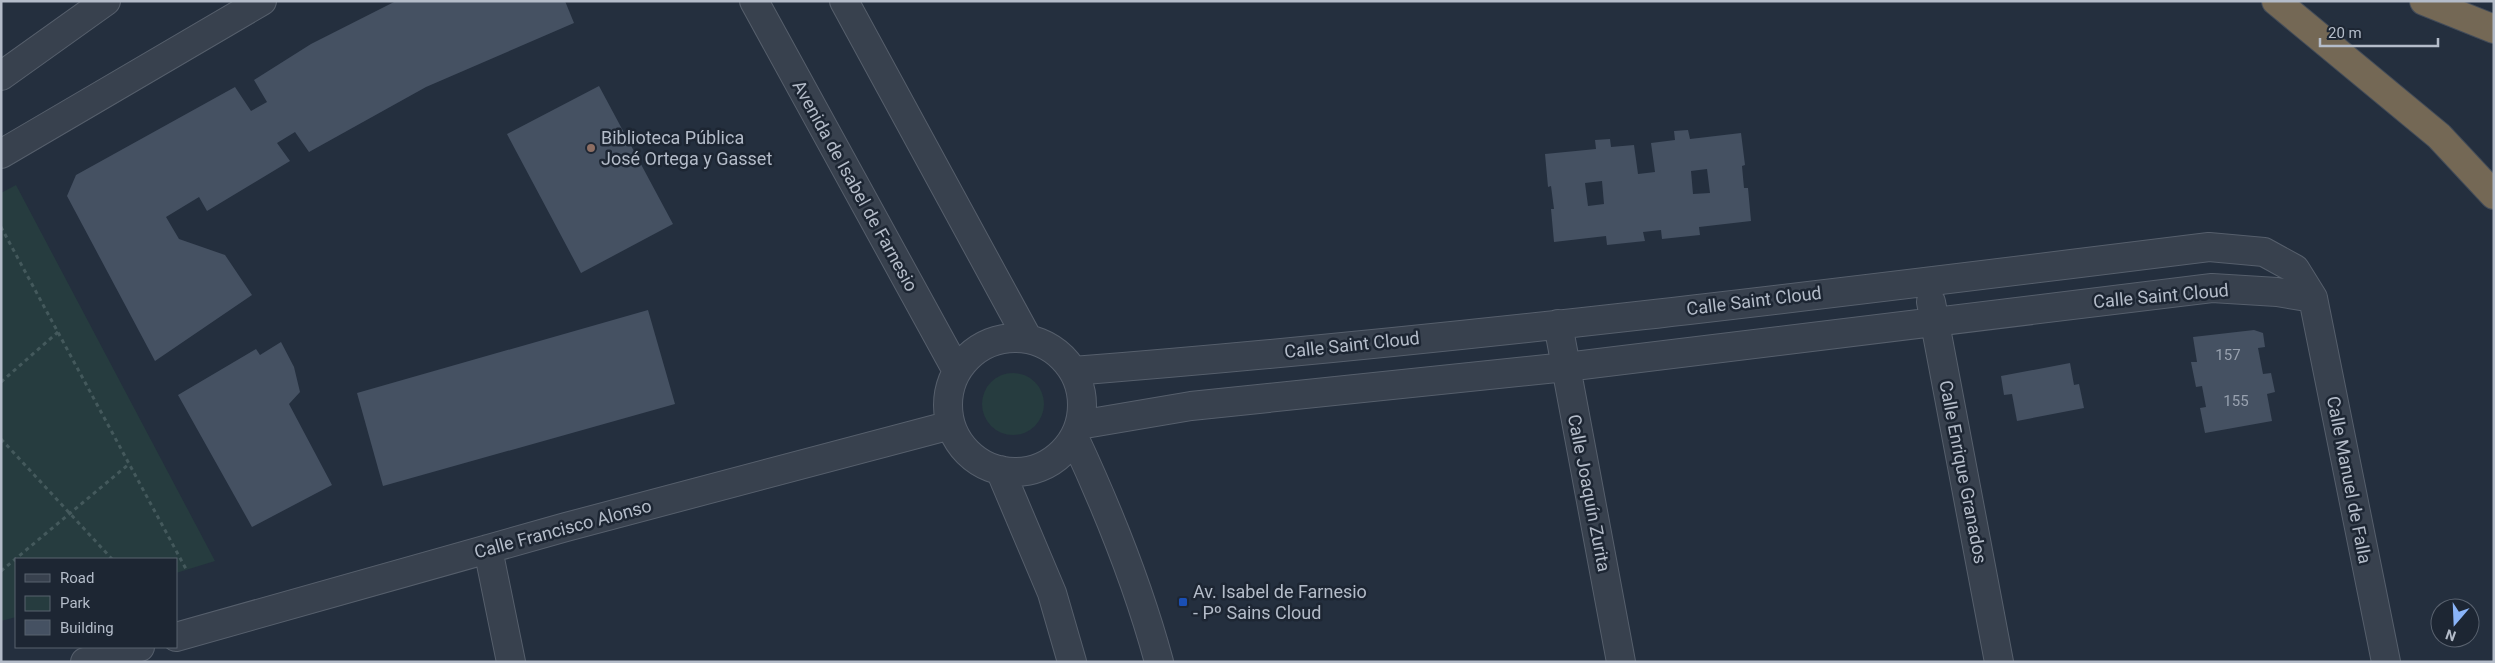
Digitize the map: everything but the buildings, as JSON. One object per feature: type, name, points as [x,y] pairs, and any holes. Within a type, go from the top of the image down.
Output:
[{"type":"highway","points":[[2276,1],[2439,136],[2494,195]]},
{"type":"highway","points":[[2424,1],[2494,29]]},
{"type":"street","points":[[1,76],[82,12],[106,1]]},
{"type":"street","points":[[1,154],[262,1]]},
{"type":"street","name":"Avenida de Isabel de Farnesio","points":[[754,1],[957,371]]},
{"type":"street","points":[[844,1],[1028,339]]},
{"type":"street","name":"Calle Saint Cloud","points":[[1073,371],[1186,362],[1558,324],[1927,282],[2209,247],[2264,252],[2295,269],[2313,298]]},
{"type":"street","name":"Calle Enrique Granados","points":[[1927,282],[1999,662]]},
{"type":"street","name":"Calle Saint Cloud","points":[[1077,431],[1191,406],[1566,367],[1934,320],[2212,288],[2277,292],[2313,298]]},
{"type":"street","name":"Calle Manuel de Falla","points":[[2313,298],[2386,662]]},
{"type":"street","name":"Calle Joaquín Zurita","points":[[1558,324],[1621,662]]},
{"type":"street","points":[[1007,338],[1028,339],[1054,350],[1073,371],[1080,388],[1082,407],[1077,431],[1061,455],[1043,466],[1021,472],[1000,470],[979,461],[962,445],[951,425],[948,406],[950,388],[957,371],[970,355],[988,343],[1007,338]]},
{"type":"street","name":"Calle Francisco Alonso","points":[[178,636],[488,549],[951,425]]},
{"type":"street","points":[[1077,431],[1146,614],[1159,662]]},
{"type":"street","points":[[1000,470],[1052,593],[1072,662]]},
{"type":"street","points":[[488,549],[511,662]]},
{"type":"street","points":[[85,662],[137,652]]},
{"type":"path","points":[[1,227],[186,570]]},
{"type":"path","points":[[1,382],[58,332]]},
{"type":"path","points":[[1,439],[111,558]]},
{"type":"path","points":[[17,558],[129,464]]},
{"type":"path","points":[[1,571],[15,559]]},
{"type":"green space","points":[[16,185],[215,561],[178,572],[178,558],[15,558],[15,617],[1,621],[1,193]]},
{"type":"green space","points":[[1007,373],[1019,373],[1035,382],[1042,392],[1044,404],[1042,416],[1035,426],[1019,435],[1007,435],[996,430],[987,421],[982,410],[982,398],[987,387],[996,378]]},
{"type":"place","name":"Biblioteca Pública José Ortega y Gasset","points":[[591,148]]},
{"type":"place","name":"Av. Isabel de Farnesio - Pº Sains Cloud","points":[[1183,602]]}]
